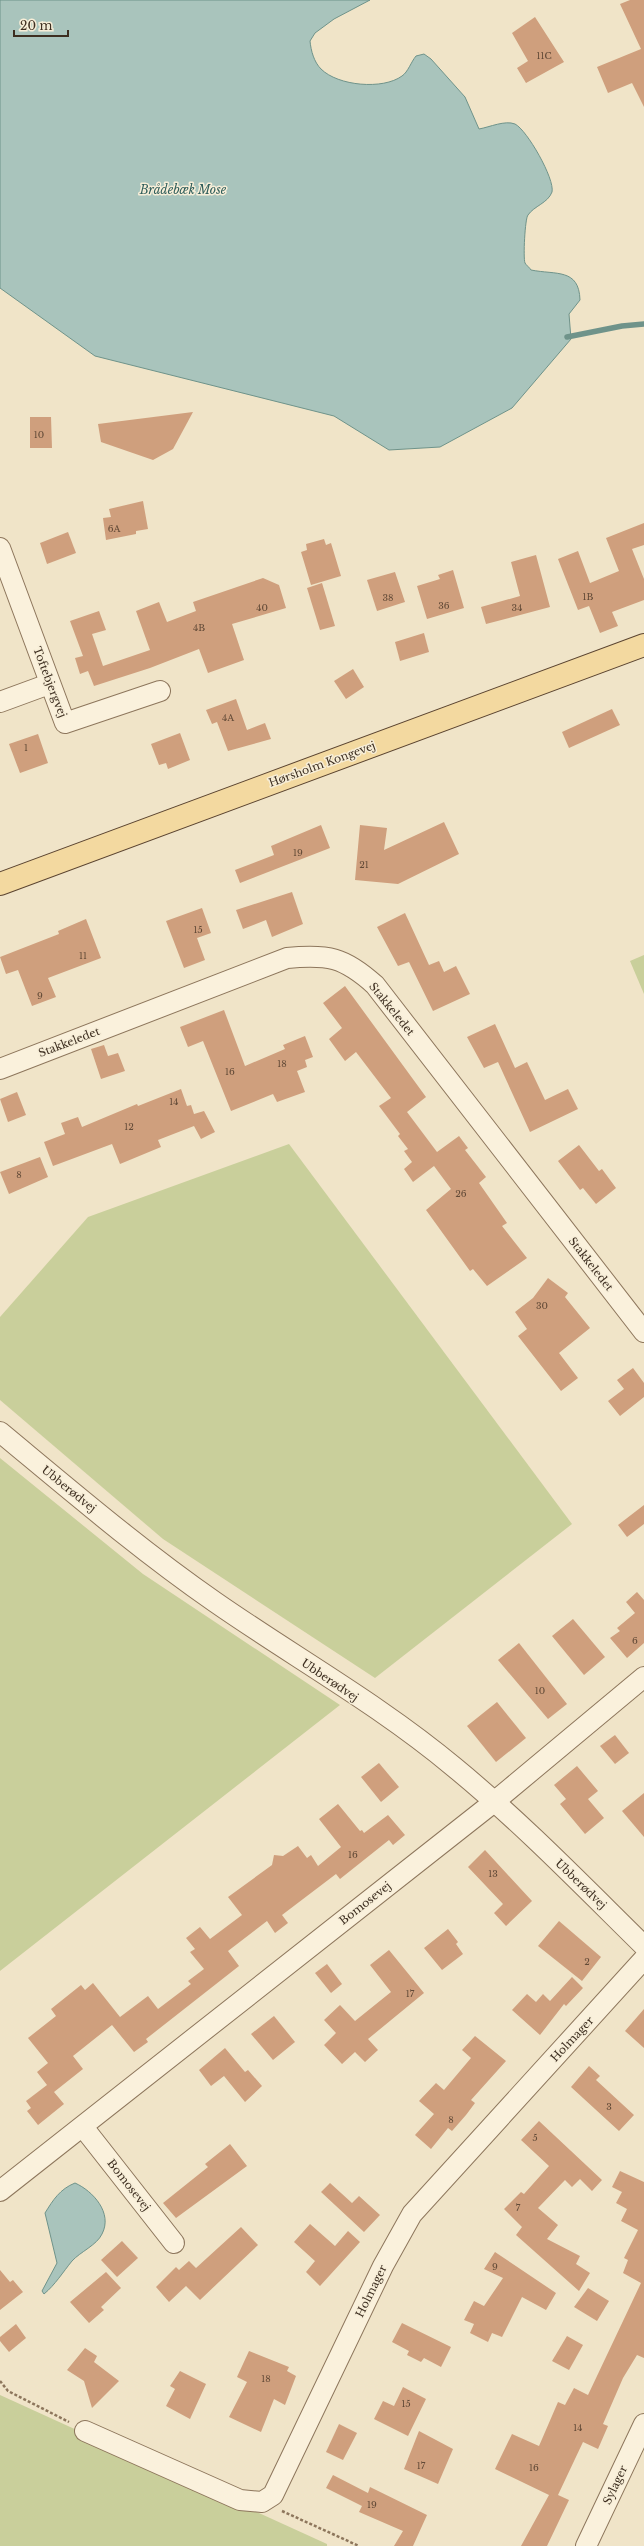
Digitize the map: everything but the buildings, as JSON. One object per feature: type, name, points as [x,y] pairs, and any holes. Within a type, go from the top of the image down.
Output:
[{"type":"main road","name":"Hørsholm Kongevej","points":[[0,884],[644,645]]},
{"type":"street","name":"Toftebjergvej","points":[[0,548],[49,684],[66,723],[160,690]]},
{"type":"street","points":[[0,702],[49,684]]},
{"type":"street","name":"Stakkeledet","points":[[0,1069],[287,958],[315,955],[344,961],[360,971],[375,986],[644,1332]]},
{"type":"street","name":"Ubberødvej","points":[[0,1432],[127,1536],[213,1601],[412,1734],[454,1766],[494,1802],[644,1946]]},
{"type":"street","name":"Bomosevej","points":[[0,2192],[494,1802],[644,1677]]},
{"type":"street","name":"Holmager","points":[[262,2502],[273,2495],[383,2266],[412,2214],[644,1959]]},
{"type":"street","name":"Bomosevej","points":[[83,2127],[174,2243]]},
{"type":"street","name":"Sylager","points":[[586,2546],[644,2424]]},
{"type":"street","points":[[85,2430],[240,2500],[262,2502]]},
{"type":"path","points":[[0,2381],[8,2390],[30,2403],[85,2430]]},
{"type":"path","points":[[262,2502],[360,2546]]},
{"type":"green space","points":[[644,955],[644,994],[630,961]]},
{"type":"green space","points":[[289,1144],[572,1524],[375,1678],[163,1539],[0,1400],[0,1317],[88,1217]]},
{"type":"green space","points":[[0,1458],[143,1574],[340,1705],[0,1971]]},
{"type":"green space","points":[[0,2395],[327,2544],[327,2546],[0,2546]]},
{"type":"water","name":"Brådebæk Mose","points":[[0,0],[370,0],[334,19],[315,33],[310,41],[316,63],[329,75],[338,79],[361,84],[373,84],[384,83],[402,76],[416,56],[424,54],[431,59],[465,97],[479,129],[507,123],[515,124],[520,128],[539,155],[545,166],[552,186],[550,196],[528,215],[524,254],[525,263],[531,270],[564,275],[571,278],[575,283],[579,290],[580,300],[569,314],[571,339],[512,408],[440,447],[389,450],[334,416],[95,356],[0,288]]},
{"type":"water","points":[[75,2183],[88,2191],[99,2204],[105,2218],[105,2226],[100,2238],[72,2261],[55,2283],[44,2294],[42,2291],[57,2263],[45,2213],[54,2199],[65,2188]]},
{"type":"waterway","points":[[567,337],[622,326],[644,324]]}]
